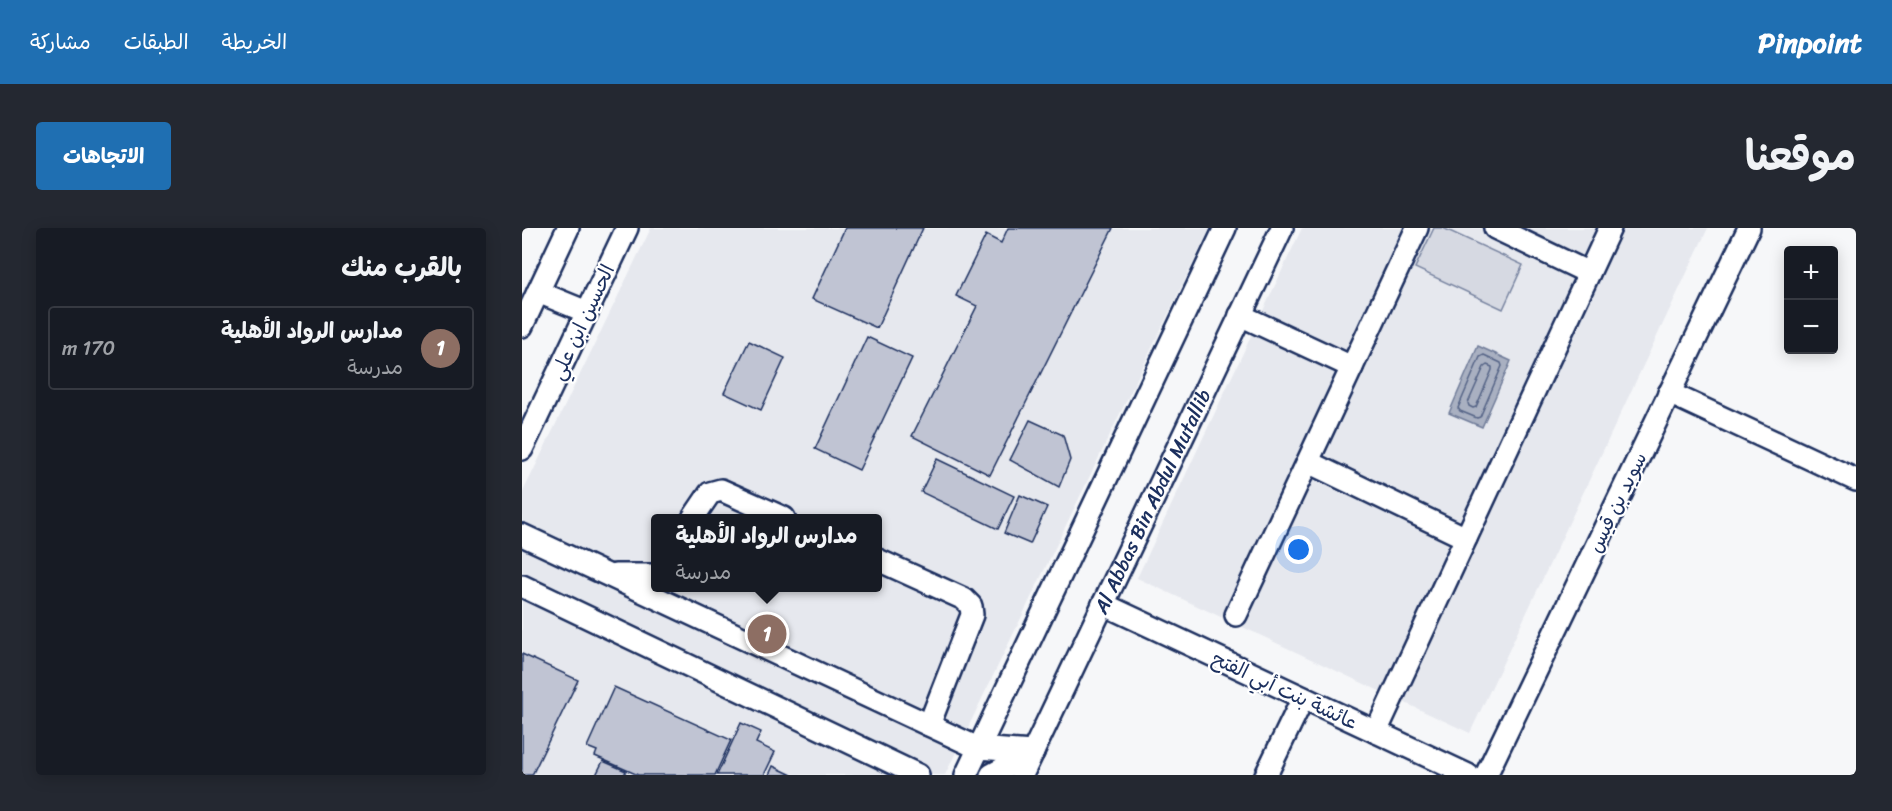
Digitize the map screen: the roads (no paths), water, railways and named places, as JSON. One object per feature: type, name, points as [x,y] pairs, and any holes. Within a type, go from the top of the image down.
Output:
[{"type":"street","points":[[522,326],[568,228]]},
{"type":"street","name":"الحسين ابن علي","points":[[522,449],[627,228]]},
{"type":"street","points":[[966,775],[1225,228]]},
{"type":"street","name":"Al Abbas Bin Abdul Mutallib","points":[[1022,775],[1282,228]]},
{"type":"street","points":[[1236,615],[1417,228]]},
{"type":"street","points":[[1495,228],[1589,273]]},
{"type":"street","points":[[1376,732],[1610,228]]},
{"type":"street","name":"سويد بن قيس","points":[[1486,775],[1749,228]]},
{"type":"street","points":[[538,292],[587,312]]},
{"type":"street","points":[[1240,315],[1352,367]]},
{"type":"street","points":[[1669,393],[1856,480]]},
{"type":"street","points":[[1308,462],[1466,538]]},
{"type":"street","points":[[696,514],[710,493],[721,490],[773,514]]},
{"type":"street","points":[[522,535],[978,748],[1033,752]]},
{"type":"street","points":[[882,562],[964,599],[971,606],[972,615],[928,725]]},
{"type":"street","points":[[607,575],[651,575]]},
{"type":"street","points":[[522,586],[918,775]]},
{"type":"street","name":"عائشة بنت أبي الفتح","points":[[1103,604],[1468,775]]},
{"type":"street","points":[[1266,775],[1304,698]]},
{"type":"street","points":[[991,775],[1033,752]]},
{"type":"water","points":[[1478,346],[1511,361],[1482,427],[1449,413]]},
{"type":"place","name":"مدارس الرواد الأهلية","points":[[767,634]]}]
